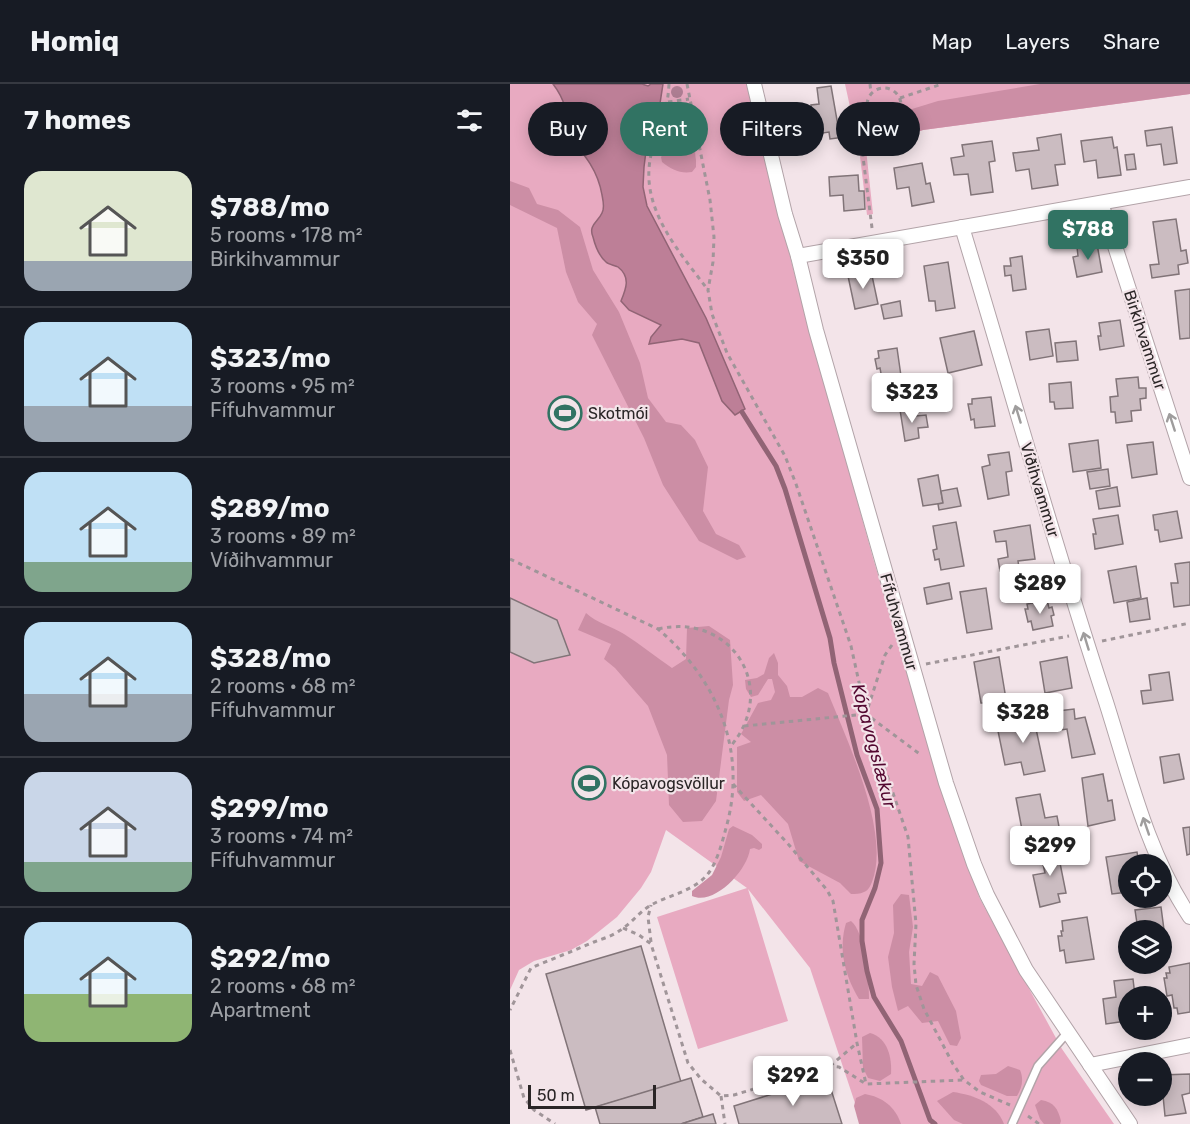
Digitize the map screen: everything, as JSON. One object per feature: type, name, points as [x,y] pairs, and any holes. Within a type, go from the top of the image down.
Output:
[{"type":"street","name":"Fífuhvammur","points":[[754,84],[785,214],[819,340],[939,761],[974,864],[987,895],[1026,970],[1130,1124]]},
{"type":"street","points":[[798,256],[1190,187]]},
{"type":"street","name":"Birkihvammur","points":[[1101,203],[1190,478]]},
{"type":"street","name":"Víðihvammur","points":[[962,227],[1085,640],[1149,835],[1179,901],[1190,917]]},
{"type":"street","points":[[1090,1065],[1190,1045]]},
{"type":"lane","points":[[1012,1124],[1038,1066],[1068,1032]]},
{"type":"path","points":[[669,84],[668,102],[688,99]]},
{"type":"path","points":[[687,84],[688,99],[710,200],[713,262],[708,290],[712,314],[727,353],[772,430],[796,484],[850,646],[866,714],[908,837],[916,924],[914,964],[916,985],[924,1009],[953,1065],[964,1080],[981,1092],[1019,1108],[1039,1124]]},
{"type":"path","points":[[870,84],[872,93]]},
{"type":"path","points":[[900,98],[942,84]]},
{"type":"path","points":[[868,102],[868,98],[876,89],[887,88],[900,98],[900,102]]},
{"type":"path","points":[[651,156],[651,195],[658,217],[677,250],[708,290]]},
{"type":"path","points":[[863,156],[874,243]]},
{"type":"path","points":[[510,560],[658,629],[690,659],[722,716],[730,747],[733,784],[723,840],[707,874],[690,888],[651,905],[623,928],[531,968],[510,1010]]},
{"type":"path","points":[[912,667],[1067,636],[1094,642],[1190,623]]},
{"type":"path","points":[[658,629],[694,627],[717,636],[735,651],[742,662],[750,682],[750,705],[744,726],[730,747]]},
{"type":"path","points":[[866,714],[885,655],[894,644],[904,639]]},
{"type":"path","points":[[744,726],[866,714],[922,756],[939,761]]},
{"type":"path","points":[[733,784],[789,845],[827,890],[833,901],[866,1084]]},
{"type":"path","points":[[651,905],[648,916],[651,944],[688,1063],[701,1079],[721,1096],[725,1124]]},
{"type":"path","points":[[623,928],[639,935],[651,944]]},
{"type":"path","points":[[721,1096],[734,1095],[830,1066],[857,1043]]},
{"type":"path","points":[[510,1050],[524,1098],[534,1110],[555,1124]]},
{"type":"path","points":[[830,1066],[839,1068],[866,1084],[964,1080]]},
{"type":"shaded area","points":[[510,84],[747,84],[752,102],[720,102],[720,156],[765,156],[794,272],[873,558],[948,808],[980,899],[1062,1049],[1114,1124],[862,1124],[810,968],[748,889],[788,1021],[698,1049],[657,917],[747,888],[666,830],[651,872],[617,917],[587,941],[571,950],[534,961],[519,970],[510,990]]},
{"type":"shaded area","points":[[553,84],[642,84],[648,86],[663,84],[660,102],[620,102],[620,156],[645,156],[643,187],[647,206],[706,318],[745,409],[735,415],[722,401],[699,343],[682,339],[649,344],[651,337],[661,325],[629,310],[621,301],[626,288],[625,275],[618,267],[604,260],[592,233],[603,209],[603,202],[597,178],[585,156],[608,156],[608,102],[563,102]]},
{"type":"shaded area","points":[[845,84],[1190,84],[1190,94],[920,131],[920,102],[849,102]]},
{"type":"shaded area","points":[[1040,84],[1190,84],[1190,94],[920,131],[920,107],[938,101]]},
{"type":"shaded area","points":[[696,156],[696,167],[692,172],[680,172],[662,162],[661,157]]},
{"type":"shaded area","points":[[860,156],[867,156],[873,214],[867,215]]},
{"type":"shaded area","points":[[510,181],[529,188],[537,204],[558,210],[580,227],[593,270],[619,312],[640,363],[648,398],[666,422],[681,425],[695,440],[708,467],[703,511],[716,534],[739,545],[746,557],[737,560],[699,541],[663,485],[644,438],[592,335],[597,324],[578,302],[566,272],[557,228],[510,205]]},
{"type":"shaded area","points":[[586,613],[624,634],[672,668],[686,659],[687,628],[709,626],[730,640],[733,685],[716,801],[702,821],[683,822],[669,805],[667,755],[648,706],[615,668],[604,659],[611,644],[578,630]]},
{"type":"shaded area","points":[[774,653],[778,663],[778,675],[787,686],[790,697],[802,697],[818,688],[828,693],[855,761],[864,787],[876,838],[876,862],[872,882],[862,893],[851,894],[840,883],[799,861],[788,824],[761,795],[744,801],[737,792],[737,747],[751,742],[741,734],[758,703],[771,700],[775,692],[772,679],[768,679],[758,695],[751,697],[746,689],[745,680],[764,674],[769,658]]},
{"type":"shaded area","points":[[733,826],[752,835],[762,844],[762,848],[750,849],[743,867],[719,891],[701,898],[692,896],[692,891],[712,875],[721,857],[729,829]]},
{"type":"shaded area","points":[[901,894],[909,895],[913,927],[909,952],[911,984],[922,986],[930,972],[938,976],[956,1011],[961,1038],[957,1046],[950,1045],[938,1021],[922,1023],[908,1006],[898,1011],[888,957],[894,933],[893,905]]},
{"type":"shaded area","points":[[851,921],[860,935],[863,946],[869,999],[859,999],[844,962],[844,933],[846,923]]},
{"type":"shaded area","points":[[870,1033],[881,1039],[890,1055],[891,1074],[880,1081],[868,1078],[863,1068],[862,1037]]},
{"type":"shaded area","points":[[1008,1066],[1020,1070],[1021,1073],[1022,1083],[1017,1096],[1007,1096],[981,1085],[979,1081],[981,1075],[996,1074]]},
{"type":"shaded area","points":[[953,1092],[969,1095],[990,1105],[1004,1124],[963,1124],[954,1120],[937,1101]]},
{"type":"shaded area","points":[[865,1094],[887,1103],[901,1124],[859,1124],[854,1106],[856,1098]]},
{"type":"shaded area","points":[[1041,1100],[1055,1107],[1060,1117],[1060,1124],[1044,1124],[1040,1119],[1035,1105]]},
{"type":"building","points":[[831,86],[836,115],[836,138],[830,139],[829,132],[824,133],[824,102],[819,102],[817,88]]},
{"type":"building","points":[[1172,127],[1177,163],[1164,165],[1161,144],[1147,146],[1145,131]]},
{"type":"building","points":[[1061,134],[1065,164],[1055,165],[1058,185],[1032,189],[1029,169],[1016,171],[1013,153],[1039,150],[1037,138]]},
{"type":"building","points":[[1112,137],[1114,148],[1117,147],[1121,175],[1098,178],[1096,160],[1084,162],[1081,141]]},
{"type":"building","points":[[992,141],[995,161],[989,162],[993,192],[971,195],[968,174],[954,175],[951,158],[964,156],[962,145]]},
{"type":"building","points":[[1134,154],[1136,169],[1127,170],[1125,155]]},
{"type":"building","points":[[922,163],[926,184],[930,183],[934,202],[912,206],[909,187],[897,189],[894,168]]},
{"type":"building","points":[[858,175],[859,191],[864,191],[865,209],[844,211],[843,195],[830,196],[829,177]]},
{"type":"building","points":[[1176,219],[1181,251],[1186,250],[1188,263],[1178,265],[1179,274],[1152,278],[1150,265],[1159,264],[1153,222]]},
{"type":"building","points":[[1097,244],[1102,272],[1077,277],[1073,257],[1078,256],[1077,247]]},
{"type":"building","points":[[1022,256],[1026,289],[1013,291],[1011,275],[1005,276],[1004,266],[1011,266],[1010,258]]},
{"type":"building","points":[[948,262],[955,308],[936,311],[935,301],[929,301],[924,266]]},
{"type":"building","points":[[871,271],[878,304],[855,309],[848,276]]},
{"type":"building","points":[[1190,289],[1190,338],[1180,339],[1175,291]]},
{"type":"building","points":[[900,301],[902,316],[884,319],[881,305]]},
{"type":"building","points":[[1120,320],[1124,346],[1100,350],[1099,323]]},
{"type":"building","points":[[1049,329],[1053,356],[1030,360],[1026,332]]},
{"type":"building","points":[[974,331],[982,365],[948,373],[940,338]]},
{"type":"building","points":[[1076,341],[1078,360],[1057,362],[1055,343]]},
{"type":"building","points":[[897,348],[901,376],[882,379],[875,359],[879,358],[878,351]]},
{"type":"building","points":[[1138,377],[1139,388],[1146,388],[1146,398],[1140,399],[1141,410],[1131,411],[1132,421],[1116,423],[1115,412],[1111,412],[1110,397],[1118,396],[1116,379]]},
{"type":"building","points":[[923,379],[926,402],[908,405],[905,381]]},
{"type":"building","points":[[1071,382],[1073,408],[1055,409],[1054,402],[1050,402],[1049,384]]},
{"type":"building","points":[[991,397],[995,426],[975,428],[968,404],[972,404],[972,399]]},
{"type":"building","points":[[915,408],[916,416],[926,415],[928,427],[918,428],[919,438],[905,441],[900,410]]},
{"type":"building","points":[[1098,440],[1101,468],[1073,472],[1069,444]]},
{"type":"building","points":[[1153,442],[1157,474],[1132,478],[1127,445]]},
{"type":"building","points":[[1009,452],[1012,471],[1006,472],[1009,495],[988,499],[982,467],[990,465],[988,455]]},
{"type":"building","points":[[1108,469],[1110,486],[1090,489],[1087,472]]},
{"type":"building","points":[[938,475],[943,503],[923,506],[918,479]]},
{"type":"building","points":[[1117,487],[1120,506],[1099,509],[1096,491]]},
{"type":"building","points":[[957,488],[961,506],[939,510],[938,504],[943,503],[941,491]]},
{"type":"building","points":[[1177,511],[1182,538],[1160,542],[1158,530],[1155,530],[1153,515]]},
{"type":"building","points":[[1118,515],[1123,544],[1095,549],[1093,534],[1096,534],[1093,519]]},
{"type":"building","points":[[956,522],[964,566],[941,570],[939,559],[935,560],[933,550],[937,549],[933,526]]},
{"type":"building","points":[[1030,525],[1035,559],[1018,561],[1019,568],[1000,571],[998,559],[1008,557],[1006,541],[996,542],[994,531]]},
{"type":"building","points":[[1190,562],[1190,605],[1174,607],[1171,583],[1178,583],[1175,564]]},
{"type":"building","points":[[1136,566],[1141,598],[1114,603],[1108,571]]},
{"type":"building","points":[[949,583],[952,599],[927,604],[924,588]]},
{"type":"building","points":[[986,588],[992,629],[967,633],[960,592]]},
{"type":"building","points":[[510,598],[557,620],[570,655],[534,663],[510,652]]},
{"type":"building","points":[[1147,598],[1150,619],[1130,622],[1127,602]]},
{"type":"building","points":[[1047,600],[1054,615],[1051,616],[1053,626],[1033,630],[1031,621],[1028,622],[1025,609],[1028,609],[1027,604]]},
{"type":"building","points":[[999,657],[1007,705],[987,708],[986,703],[981,703],[974,662]]},
{"type":"building","points":[[1067,657],[1072,688],[1045,693],[1040,662]]},
{"type":"building","points":[[1169,672],[1173,700],[1143,704],[1141,691],[1151,690],[1149,675]]},
{"type":"building","points":[[1074,709],[1075,719],[1085,717],[1095,754],[1072,758],[1067,729],[1061,730],[1058,711]]},
{"type":"building","points":[[1032,710],[1045,771],[1024,775],[1021,762],[1005,765],[998,731],[1016,727],[1013,714]]},
{"type":"building","points":[[1179,754],[1184,779],[1164,783],[1160,757]]},
{"type":"building","points":[[1103,774],[1108,801],[1112,800],[1115,820],[1088,826],[1082,778]]},
{"type":"building","points":[[1040,794],[1045,818],[1057,816],[1060,832],[1034,836],[1033,828],[1022,830],[1016,798]]},
{"type":"building","points":[[1190,827],[1190,854],[1187,855],[1183,828]]},
{"type":"building","points":[[1056,843],[1066,893],[1058,894],[1060,902],[1040,907],[1033,875],[1045,873],[1039,846]]},
{"type":"building","points":[[1118,855],[1118,893],[1112,894],[1106,857]]},
{"type":"building","points":[[1161,908],[1163,920],[1136,920],[1135,910]]},
{"type":"building","points":[[1087,917],[1094,959],[1066,963],[1064,950],[1060,951],[1058,936],[1062,936],[1062,921]]},
{"type":"building","points":[[641,946],[681,1082],[586,1110],[546,974]]},
{"type":"building","points":[[1190,963],[1190,1012],[1178,1014],[1177,1008],[1174,1008],[1172,986],[1165,986],[1164,978],[1167,978],[1166,974],[1172,974],[1172,966]]},
{"type":"building","points":[[1133,979],[1134,986],[1118,986],[1118,1022],[1106,1024],[1103,999],[1116,997],[1114,981]]},
{"type":"building","points":[[1190,1074],[1190,1093],[1182,1095],[1186,1113],[1165,1116],[1164,1106],[1172,1106],[1172,1075]]},
{"type":"building","points":[[827,1077],[842,1124],[739,1124],[734,1106]]},
{"type":"building","points":[[691,1078],[703,1117],[681,1124],[600,1124],[595,1107]]},
{"type":"building","points":[[713,1114],[716,1124],[681,1124],[703,1117]]},
{"type":"waterway","name":"Kópavogslækur","points":[[742,412],[776,466],[785,489],[830,638],[857,755],[877,809],[881,863],[875,888],[862,920],[862,941],[867,971],[874,997],[901,1041],[930,1120],[935,1124]]},
{"type":"place","name":"Skotmói","points":[[565,413]]},
{"type":"place","name":"Kópavogsvöllur","points":[[589,783]]}]
